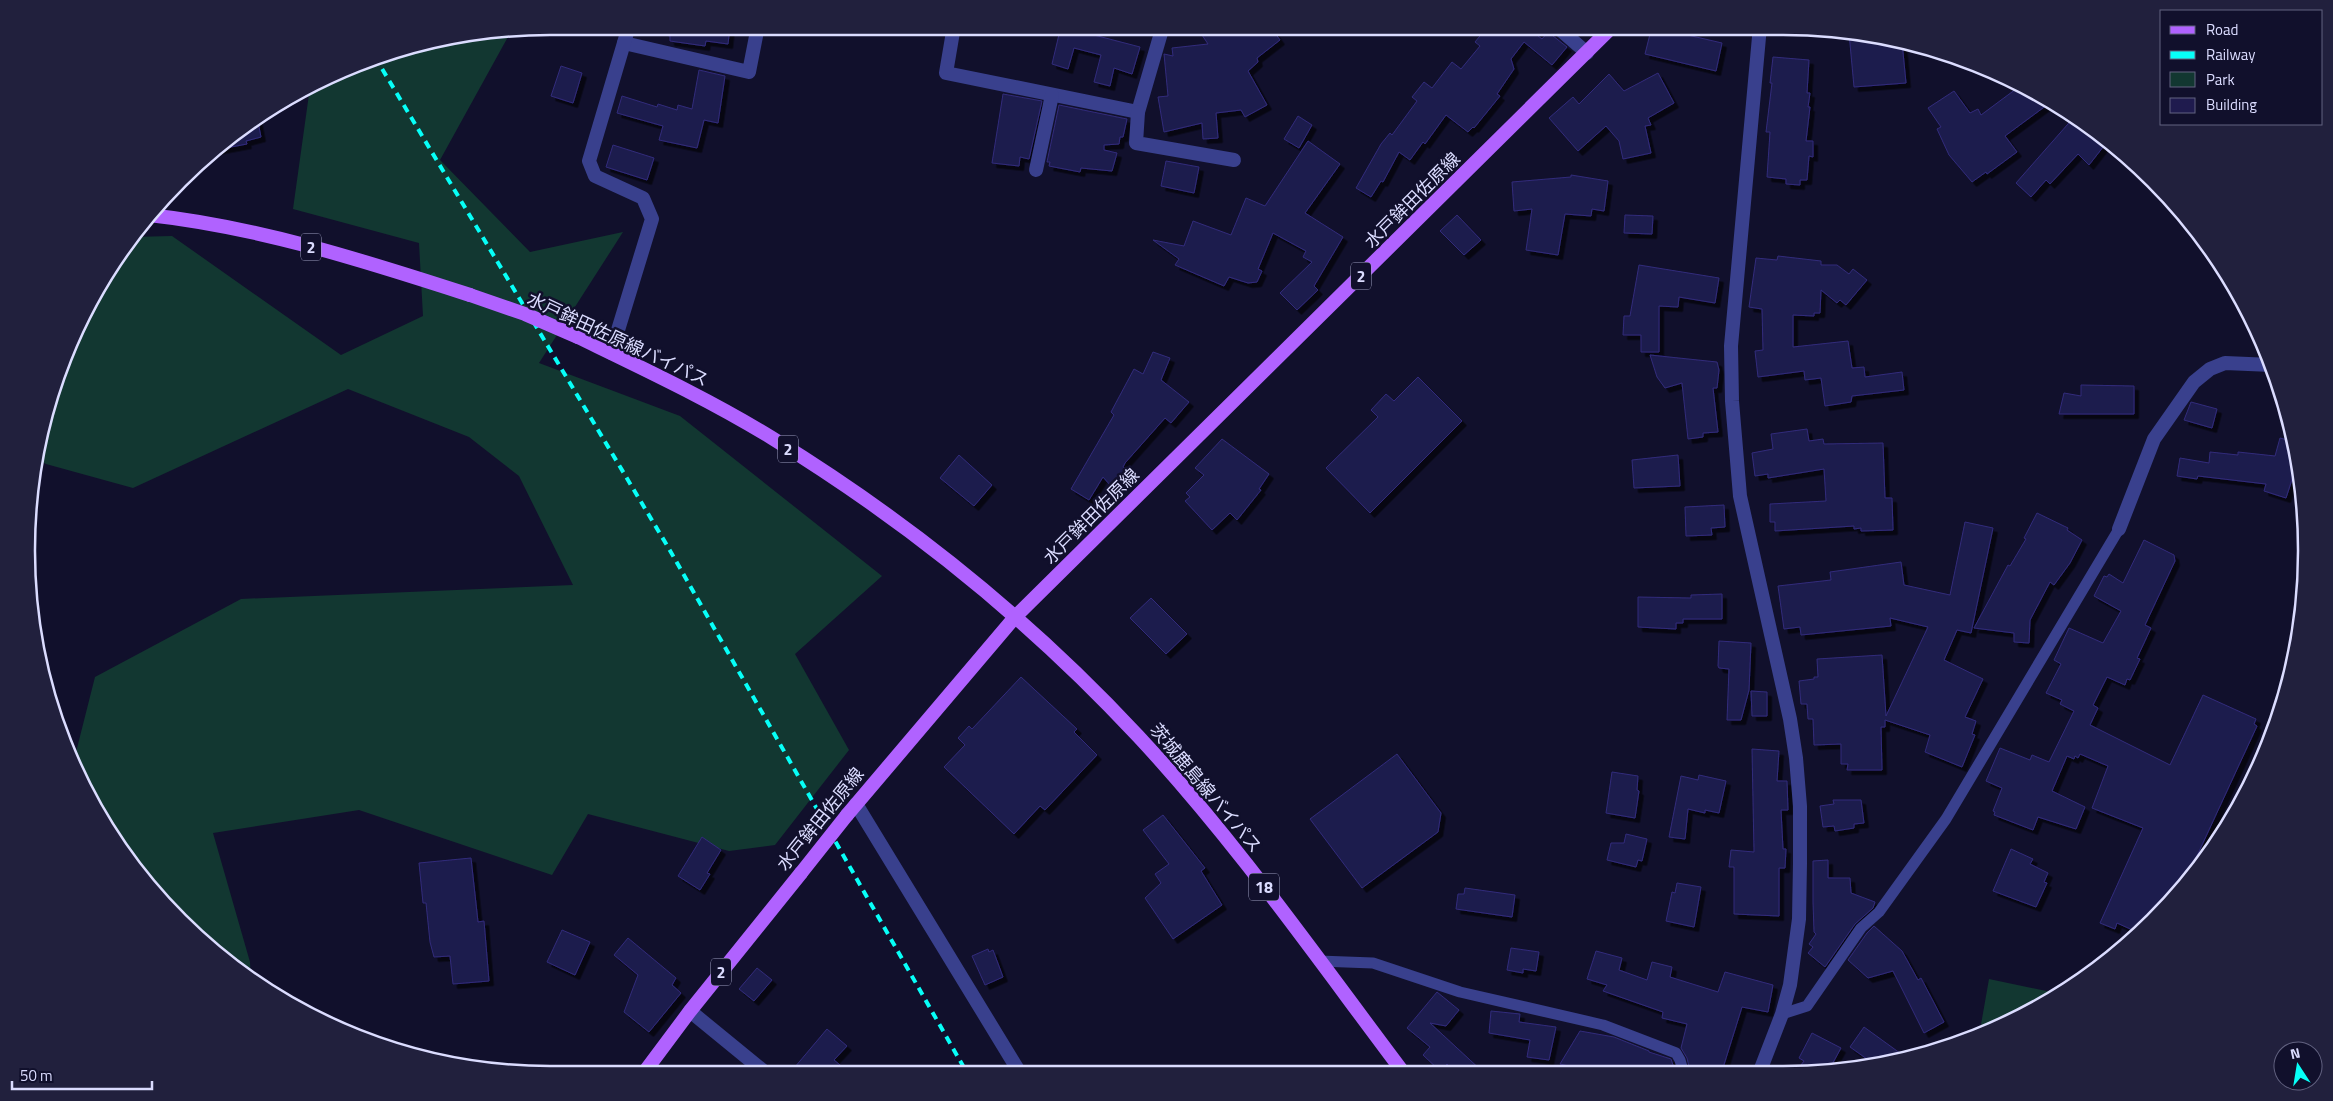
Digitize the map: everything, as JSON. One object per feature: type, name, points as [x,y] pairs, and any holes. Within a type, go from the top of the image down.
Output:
[{"type":"main road","name":"水戸鉾田佐原線","points":[[649,1066],[690,1011],[852,809],[1016,617],[1605,35]]},
{"type":"main road","name":"水戸鉾田佐原線バイパス","points":[[159,216],[179,218],[268,236],[362,260],[525,314],[578,337],[704,399],[772,438],[870,502],[942,555],[1016,617]]},
{"type":"main road","name":"茨城鹿島線バイパス","points":[[1016,617],[1138,736],[1251,871],[1398,1066]]},
{"type":"street","points":[[611,353],[652,219],[643,198],[596,176],[589,161],[626,35]]},
{"type":"street","points":[[624,43],[749,72],[756,35]]},
{"type":"street","points":[[952,35],[946,73],[1138,112]]},
{"type":"street","points":[[1160,35],[1138,112],[1136,143],[1234,160]]},
{"type":"street","points":[[1566,35],[1587,53]]},
{"type":"street","points":[[1759,35],[1731,346],[1732,401],[1740,496],[1790,719],[1796,758],[1800,806],[1799,919],[1790,985],[1782,1014],[1762,1066]]},
{"type":"street","points":[[1036,170],[1052,94]]},
{"type":"street","points":[[2119,529],[2154,438],[2194,382],[2210,369],[2225,363],[2263,365]]},
{"type":"street","points":[[852,809],[1016,1066]]},
{"type":"street","points":[[690,1011],[756,1066]]},
{"type":"lane","points":[[1782,1014],[1807,1006],[1861,928],[1879,912],[1946,819],[2119,529]]},
{"type":"lane","points":[[1319,961],[1372,963],[1460,992],[1603,1024],[1676,1053],[1682,1066]]},
{"type":"green space","points":[[508,37],[440,160],[530,252],[623,232],[539,363],[680,416],[882,576],[795,654],[849,750],[775,845],[729,851],[588,814],[552,875],[359,810],[213,833],[250,969],[211,938],[186,915],[142,864],[104,808],[76,752],[95,677],[241,599],[573,585],[519,476],[469,437],[348,389],[133,488],[43,462],[62,385],[74,353],[104,293],[142,237],[172,236],[341,355],[423,316],[419,243],[293,209],[309,96],[353,74],[385,62],[450,45]]},
{"type":"green space","points":[[1989,979],[2049,992],[2010,1013],[1981,1027]]},
{"type":"building","points":[[665,35],[729,35],[728,44],[706,41],[705,46],[670,41],[670,36]]},
{"type":"building","points":[[1059,35],[1094,35],[1140,47],[1132,74],[1114,68],[1110,86],[1094,82],[1101,55],[1074,48],[1068,69],[1052,64]]},
{"type":"building","points":[[1202,35],[1276,35],[1280,40],[1257,58],[1258,62],[1248,71],[1267,105],[1245,117],[1241,110],[1216,113],[1218,138],[1203,139],[1202,123],[1164,132],[1158,97],[1168,96],[1164,54],[1173,56],[1172,48],[1208,44]]},
{"type":"building","points":[[1481,35],[1537,35],[1542,39],[1545,35],[1552,35],[1567,47],[1552,65],[1524,42],[1511,59],[1514,69],[1497,94],[1500,96],[1474,128],[1468,132],[1446,115],[1425,144],[1423,142],[1410,160],[1399,152],[1383,182],[1381,181],[1371,197],[1356,188],[1381,144],[1390,133],[1392,135],[1417,101],[1412,97],[1424,82],[1432,88],[1452,62],[1461,69],[1480,46],[1475,42]]},
{"type":"building","points":[[1650,35],[1688,35],[1722,43],[1716,71],[1645,54]]},
{"type":"building","points":[[1850,39],[1903,50],[1906,83],[1854,87]]},
{"type":"building","points":[[1773,57],[1809,60],[1807,93],[1810,93],[1808,107],[1810,107],[1806,141],[1813,141],[1813,157],[1809,156],[1807,180],[1800,180],[1800,185],[1786,184],[1786,179],[1767,177],[1770,132],[1766,132]]},
{"type":"building","points":[[561,66],[582,73],[573,103],[551,96]]},
{"type":"building","points":[[699,70],[725,76],[718,123],[704,120],[697,148],[659,140],[663,126],[617,113],[622,96],[657,107],[658,104],[677,110],[678,105],[692,109]]},
{"type":"building","points":[[1658,73],[1674,103],[1648,118],[1651,125],[1645,126],[1651,153],[1623,159],[1619,141],[1606,126],[1578,151],[1549,118],[1573,97],[1579,104],[1609,74],[1624,91]]},
{"type":"building","points":[[2014,90],[2045,107],[2005,136],[2017,152],[1987,174],[1986,172],[1972,182],[1949,155],[1937,129],[1941,127],[1928,108],[1954,91],[1970,113],[1978,109],[1981,115]]},
{"type":"building","points":[[1003,94],[1042,101],[1029,159],[1020,157],[1019,166],[992,163]]},
{"type":"building","points":[[1059,105],[1127,119],[1123,137],[1120,137],[1119,144],[1104,145],[1104,150],[1117,153],[1112,171],[1081,168],[1080,172],[1049,166],[1050,162],[1047,162]]},
{"type":"building","points":[[1298,116],[1312,125],[1299,148],[1284,139]]},
{"type":"building","points":[[2069,122],[2103,147],[2089,165],[2078,154],[2050,184],[2046,180],[2031,197],[2016,183]]},
{"type":"building","points":[[259,126],[261,137],[246,141],[247,144],[231,147]]},
{"type":"building","points":[[1308,141],[1340,164],[1305,213],[1343,237],[1314,286],[1318,290],[1297,310],[1280,293],[1312,262],[1303,257],[1306,251],[1273,233],[1258,269],[1262,271],[1257,282],[1248,283],[1229,277],[1224,286],[1175,265],[1179,259],[1153,240],[1184,246],[1193,221],[1231,235],[1246,198],[1265,206]]},
{"type":"building","points":[[613,145],[654,158],[647,180],[606,167]]},
{"type":"building","points":[[1166,161],[1199,167],[1194,193],[1161,186]]},
{"type":"building","points":[[1571,175],[1608,181],[1604,211],[1592,209],[1591,216],[1565,214],[1558,255],[1526,250],[1532,209],[1514,211],[1512,182],[1571,177]]},
{"type":"building","points":[[1457,215],[1481,240],[1464,255],[1440,231]]},
{"type":"building","points":[[1625,215],[1653,216],[1652,234],[1624,233]]},
{"type":"building","points":[[1778,256],[1821,261],[1821,265],[1837,265],[1849,274],[1853,269],[1867,280],[1846,305],[1840,300],[1837,303],[1821,290],[1820,313],[1814,313],[1814,316],[1793,315],[1793,347],[1848,341],[1852,368],[1864,367],[1865,377],[1902,372],[1904,390],[1852,396],[1851,402],[1825,406],[1821,378],[1805,380],[1804,371],[1758,377],[1755,351],[1763,350],[1762,309],[1749,307],[1756,258],[1777,260]]},
{"type":"building","points":[[1639,265],[1719,278],[1715,303],[1679,297],[1678,307],[1659,306],[1659,352],[1641,352],[1641,335],[1623,335],[1624,316],[1630,316]]},
{"type":"building","points":[[1153,352],[1170,358],[1161,380],[1189,402],[1171,423],[1165,418],[1125,463],[1123,467],[1126,469],[1110,485],[1103,477],[1089,500],[1071,489],[1114,415],[1111,412],[1134,369],[1143,374]]},
{"type":"building","points":[[1650,355],[1717,362],[1719,370],[1717,388],[1713,388],[1718,432],[1703,433],[1703,437],[1688,439],[1682,383],[1665,388],[1657,377]]},
{"type":"building","points":[[1418,377],[1462,421],[1370,513],[1326,468],[1378,417],[1371,410],[1386,394],[1394,401]]},
{"type":"building","points":[[2081,385],[2134,386],[2134,414],[2059,414],[2064,393],[2081,396]]},
{"type":"building","points":[[2191,402],[2217,409],[2212,428],[2184,420]]},
{"type":"building","points":[[1807,429],[1809,441],[1823,439],[1824,444],[1883,443],[1885,498],[1892,498],[1893,530],[1861,531],[1861,528],[1854,529],[1854,526],[1775,531],[1775,522],[1770,522],[1770,504],[1826,501],[1824,469],[1768,478],[1768,474],[1755,476],[1752,453],[1773,449],[1771,434]]},
{"type":"building","points":[[2280,438],[2285,439],[2293,477],[2286,498],[2264,491],[2266,484],[2198,476],[2197,479],[2177,476],[2180,458],[2209,463],[2210,452],[2238,455],[2238,452],[2275,456]]},
{"type":"building","points":[[1222,439],[1269,474],[1259,489],[1261,490],[1237,520],[1230,513],[1212,530],[1185,501],[1190,497],[1186,493],[1204,475],[1195,468]]},
{"type":"building","points":[[959,455],[992,485],[974,506],[940,478]]},
{"type":"building","points":[[1678,455],[1680,486],[1634,488],[1632,460]]},
{"type":"building","points":[[1724,505],[1725,527],[1711,528],[1712,535],[1686,536],[1685,507]]},
{"type":"building","points":[[2037,513],[2068,528],[2067,530],[2082,540],[2070,563],[2054,585],[2050,582],[2030,620],[2029,643],[2014,642],[2014,633],[1974,628],[2008,565],[2010,566],[2026,539],[2024,538]]},
{"type":"building","points":[[1965,522],[1993,528],[1971,633],[1957,630],[1944,660],[1983,679],[1965,717],[1976,721],[1972,734],[1975,735],[1962,767],[1925,752],[1930,735],[1885,720],[1885,727],[1881,727],[1882,770],[1847,770],[1848,764],[1841,764],[1841,744],[1814,745],[1813,719],[1808,719],[1807,704],[1801,704],[1799,681],[1818,677],[1817,659],[1882,655],[1886,716],[1928,627],[1890,618],[1891,626],[1801,635],[1800,627],[1784,629],[1778,586],[1831,580],[1830,572],[1901,562],[1904,585],[1950,595]]},
{"type":"building","points":[[2144,540],[2174,555],[2175,561],[2145,625],[2151,628],[2137,658],[2140,659],[2130,680],[2127,679],[2125,685],[2107,677],[2093,705],[2098,708],[2090,725],[2170,765],[2203,695],[2256,719],[2254,724],[2257,726],[2197,856],[2170,890],[2131,929],[2117,923],[2115,929],[2100,923],[2143,828],[2092,808],[2108,766],[2080,754],[2078,758],[2075,756],[2074,759],[2067,756],[2052,791],[2085,807],[2076,829],[2038,817],[2033,830],[1994,815],[1995,812],[1993,811],[2002,788],[1986,781],[2000,748],[2030,760],[2032,755],[2049,762],[2074,711],[2060,704],[2062,700],[2046,693],[2061,664],[2054,660],[2069,628],[2103,643],[2121,611],[2094,596],[2104,576],[2107,577],[2109,574],[2123,583]]},
{"type":"building","points":[[1722,594],[1722,619],[1683,619],[1683,623],[1676,623],[1676,629],[1638,627],[1638,597],[1691,598],[1691,595]]},
{"type":"building","points":[[1151,598],[1187,634],[1166,654],[1130,618]]},
{"type":"building","points":[[1719,641],[1751,643],[1749,690],[1741,720],[1727,720],[1729,669],[1719,668],[1718,666]]},
{"type":"building","points":[[1021,677],[1077,729],[1074,732],[1097,755],[1045,810],[1040,806],[1014,834],[944,767],[965,745],[958,738],[969,726],[972,729]]},
{"type":"building","points":[[1751,691],[1767,692],[1767,716],[1752,716]]},
{"type":"building","points":[[1752,749],[1779,751],[1777,781],[1787,781],[1788,810],[1781,810],[1783,849],[1786,849],[1785,868],[1779,868],[1779,916],[1734,914],[1734,867],[1729,867],[1731,850],[1754,852]]},
{"type":"building","points":[[1397,754],[1441,813],[1438,832],[1362,888],[1310,819]]},
{"type":"building","points":[[1612,772],[1638,776],[1637,790],[1639,791],[1635,818],[1606,813]]},
{"type":"building","points":[[1699,775],[1726,781],[1719,813],[1705,810],[1705,813],[1688,809],[1685,839],[1669,837],[1681,776],[1698,780]]},
{"type":"building","points":[[1833,800],[1861,800],[1864,823],[1854,824],[1854,828],[1835,831],[1834,826],[1823,827],[1820,806],[1834,804]]},
{"type":"building","points":[[1163,815],[1205,868],[1201,871],[1222,905],[1173,939],[1145,898],[1161,883],[1155,874],[1169,864],[1143,830]]},
{"type":"building","points":[[1626,834],[1647,839],[1642,861],[1638,860],[1636,867],[1607,860],[1611,843],[1624,843]]},
{"type":"building","points":[[702,837],[721,850],[707,873],[710,874],[700,890],[678,876]]},
{"type":"building","points":[[2011,849],[2033,859],[2030,864],[2048,873],[2044,882],[2047,883],[2036,907],[1993,891]]},
{"type":"building","points":[[471,858],[478,922],[484,921],[489,981],[453,984],[450,956],[434,957],[430,942],[426,903],[423,903],[419,863]]},
{"type":"building","points":[[1828,860],[1828,878],[1850,878],[1851,893],[1875,902],[1873,908],[1855,924],[1825,967],[1808,953],[1813,947],[1809,944],[1816,934],[1814,932],[1813,861]]},
{"type":"building","points":[[1677,883],[1701,887],[1694,927],[1666,921],[1672,892],[1675,893]]},
{"type":"building","points":[[1465,888],[1515,895],[1512,917],[1456,909],[1458,894],[1464,894]]},
{"type":"building","points":[[1874,926],[1902,951],[1918,980],[1921,978],[1944,1022],[1924,1033],[1893,971],[1868,978],[1848,960]]},
{"type":"building","points":[[562,930],[590,942],[575,975],[547,962]]},
{"type":"building","points":[[628,938],[676,978],[672,985],[681,993],[649,1032],[624,1012],[638,975],[614,955]]},
{"type":"building","points":[[1511,948],[1539,952],[1536,971],[1523,969],[1523,973],[1507,970]]},
{"type":"building","points":[[988,949],[989,952],[993,950],[1003,977],[985,985],[972,956]]},
{"type":"building","points":[[1596,951],[1622,958],[1619,970],[1647,980],[1652,962],[1672,967],[1670,977],[1718,992],[1725,972],[1773,985],[1768,1012],[1742,1007],[1724,1066],[1689,1066],[1687,1058],[1681,1048],[1687,1024],[1662,1018],[1663,1012],[1603,991],[1607,985],[1587,979]]},
{"type":"building","points":[[757,968],[772,980],[754,1001],[739,989]]},
{"type":"building","points":[[1437,992],[1459,1010],[1446,1026],[1430,1023],[1477,1066],[1449,1066],[1447,1064],[1445,1066],[1435,1066],[1423,1055],[1430,1047],[1407,1028]]},
{"type":"building","points":[[1491,1011],[1520,1014],[1519,1022],[1556,1027],[1549,1060],[1527,1057],[1530,1040],[1489,1033]]},
{"type":"building","points":[[1864,1027],[1899,1052],[1867,1059],[1850,1047]]},
{"type":"building","points":[[827,1029],[847,1046],[834,1060],[841,1066],[796,1066]]},
{"type":"building","points":[[1580,1031],[1614,1037],[1671,1059],[1673,1066],[1569,1066],[1560,1064]]},
{"type":"building","points":[[1812,1033],[1841,1048],[1833,1064],[1802,1065],[1804,1061],[1799,1058]]},
{"type":"railway","points":[[379,64],[668,547],[963,1066]]}]
